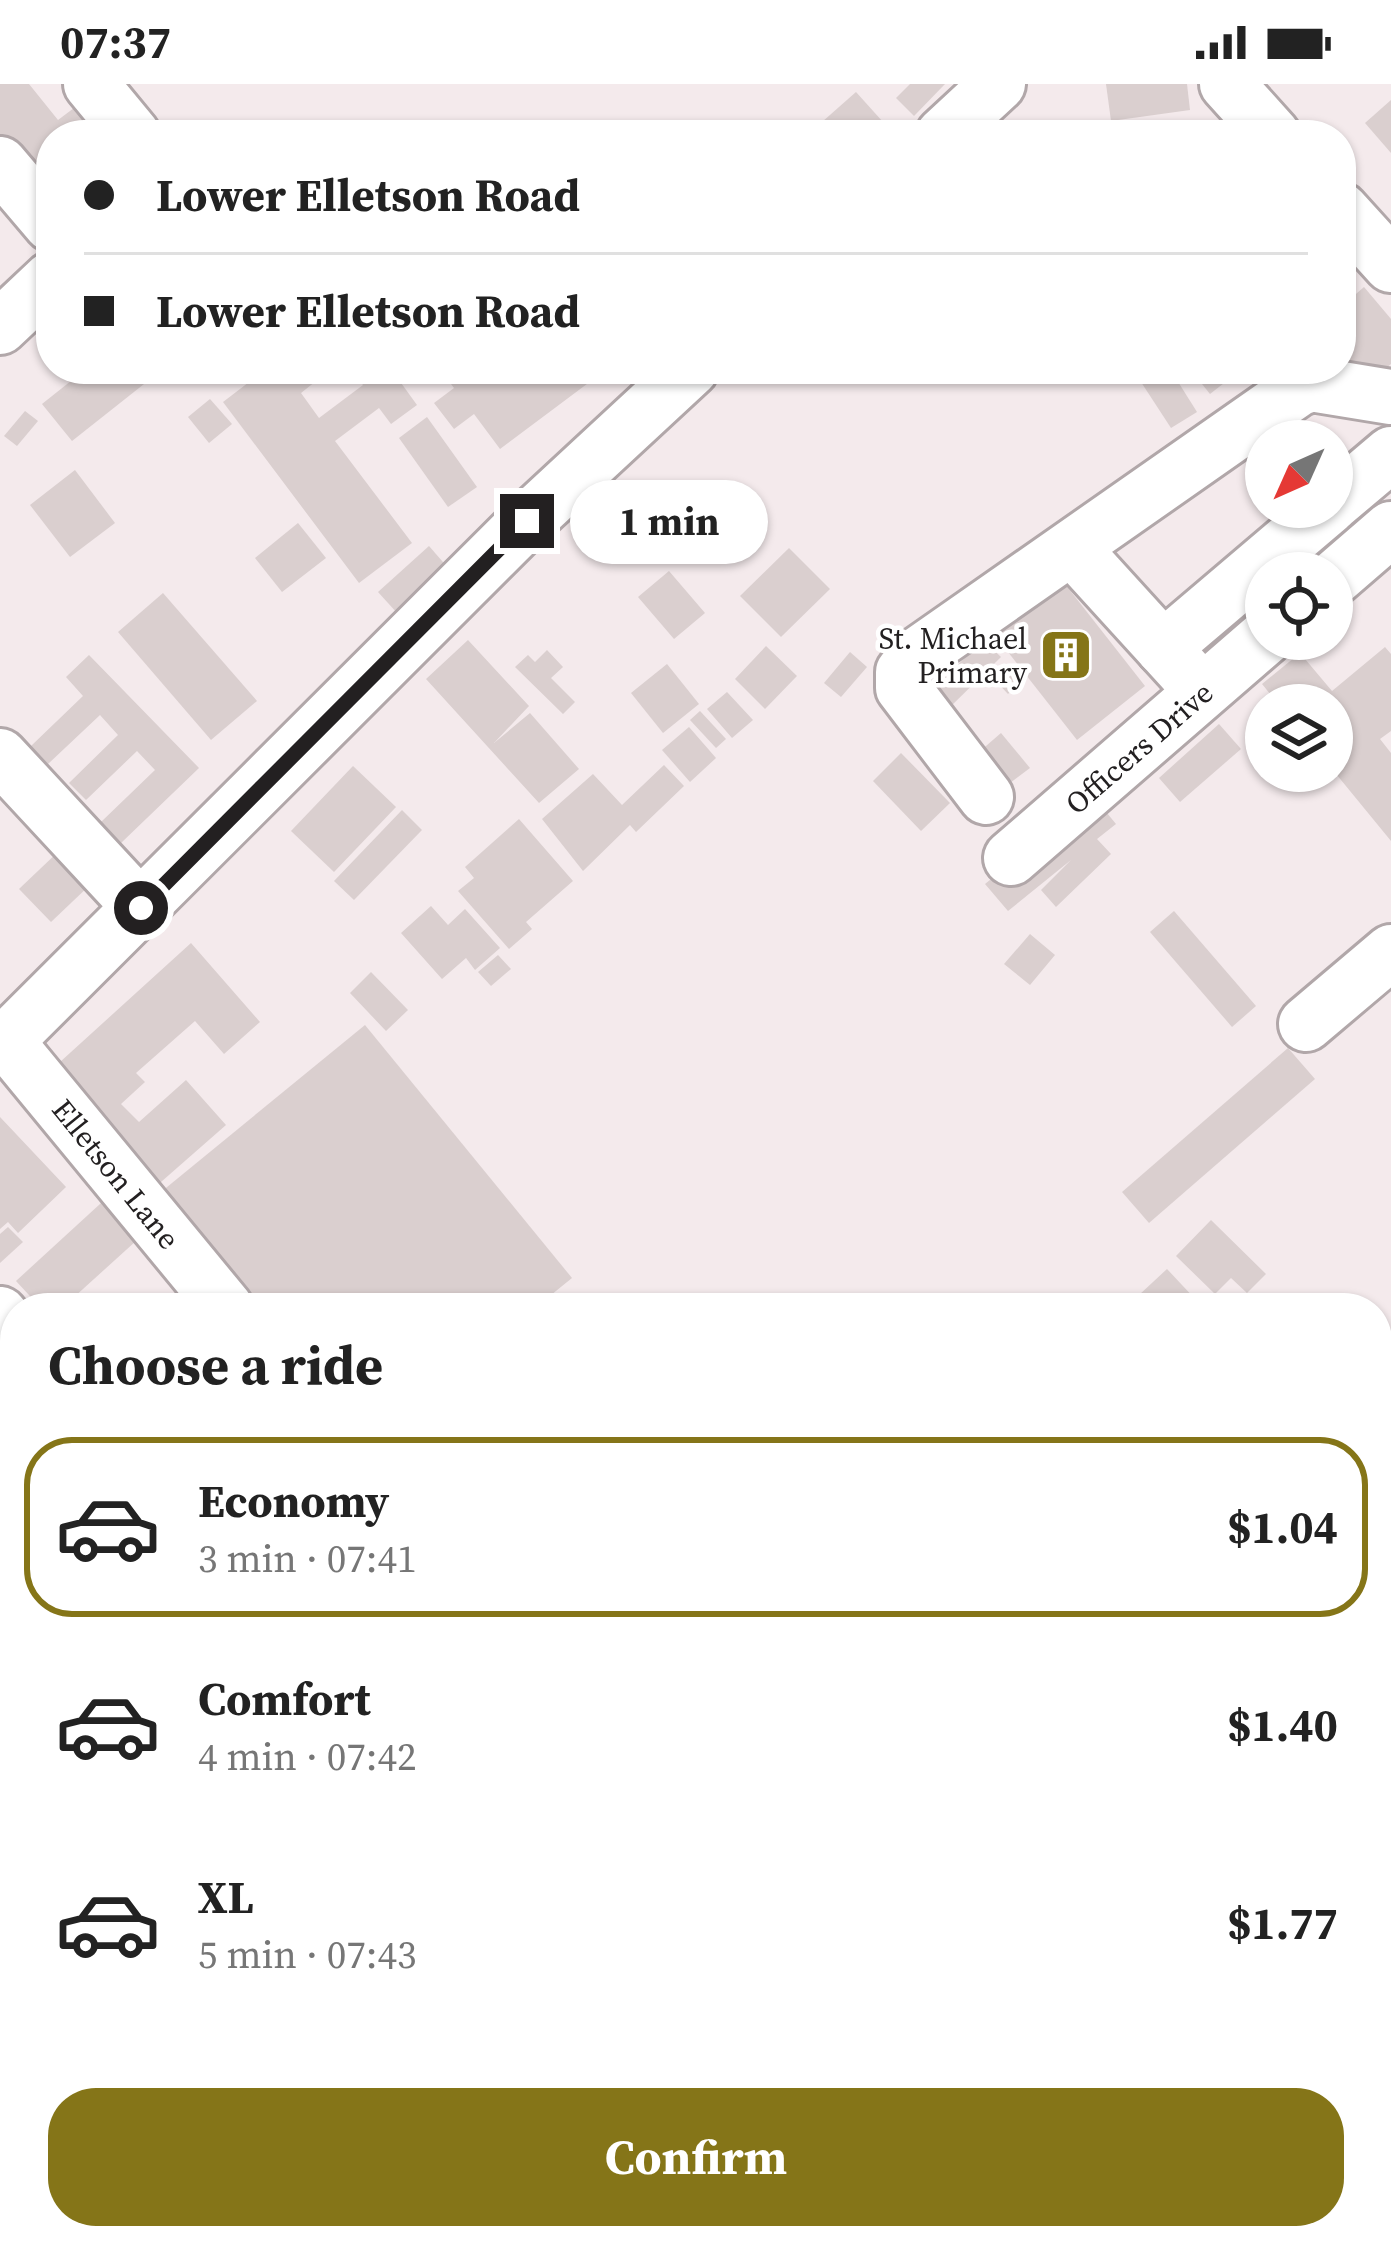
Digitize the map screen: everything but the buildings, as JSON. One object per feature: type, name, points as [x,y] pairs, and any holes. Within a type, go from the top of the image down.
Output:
[{"type":"street","points":[[91,84],[121,120]]},
{"type":"street","points":[[959,120],[998,84]]},
{"type":"street","points":[[1227,84],[1259,120]]},
{"type":"street","points":[[0,164],[36,206]]},
{"type":"street","points":[[1356,226],[1391,265]]},
{"type":"street","points":[[0,327],[36,293]]},
{"type":"street","points":[[3,1044],[527,521],[675,384]]},
{"type":"street","points":[[986,797],[903,688],[903,672],[916,656],[1298,389],[1311,384],[1391,397]]},
{"type":"street","points":[[1353,486],[1391,454]]},
{"type":"street","points":[[1163,648],[1304,528]]},
{"type":"street","points":[[1353,562],[1391,530]]},
{"type":"street","points":[[1072,548],[1203,692]]},
{"type":"street","name":"Officers Drive","points":[[1011,858],[1245,656]]},
{"type":"street","points":[[0,756],[141,908]]},
{"type":"street","points":[[1306,1024],[1391,952]]},
{"type":"street","name":"Elletson Lane","points":[[3,1044],[213,1293]]},
{"type":"place","name":"St. Michael Primary","points":[[1066,655]]},
{"type":"route","points":[[141,908],[527,521]]}]
